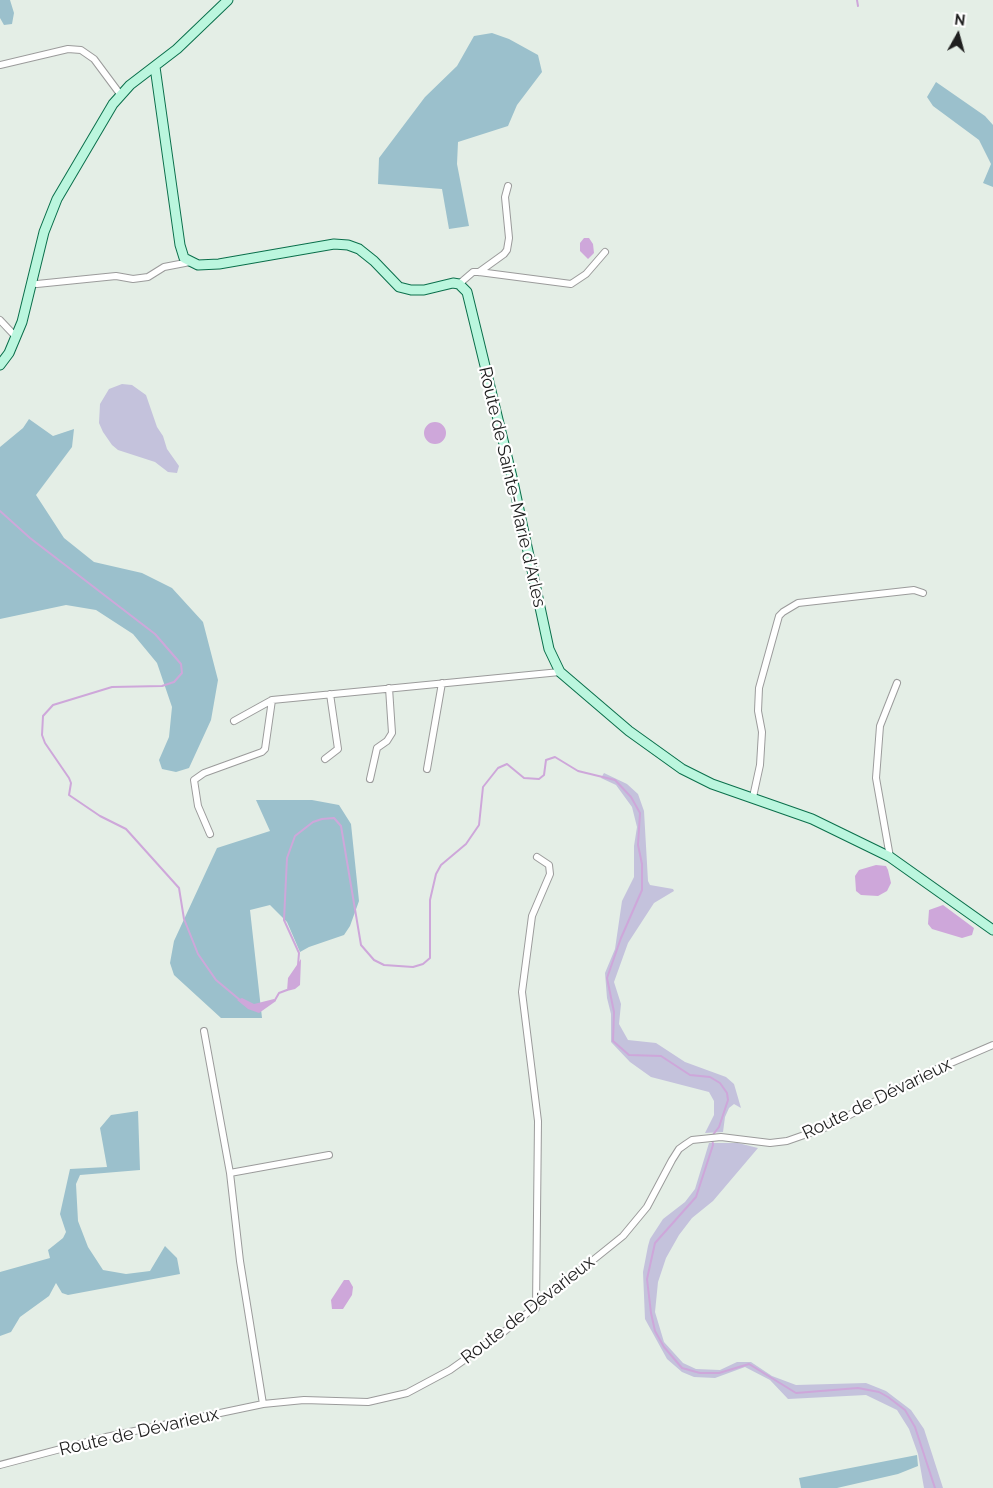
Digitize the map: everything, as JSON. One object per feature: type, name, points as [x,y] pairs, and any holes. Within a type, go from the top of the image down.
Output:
[{"type":"main road","points":[[0,365],[9,353],[16,337],[32,283],[44,232],[57,199],[120,94],[177,49],[228,0]]},
{"type":"main road","points":[[155,67],[180,245],[184,258],[198,265],[219,264],[334,244],[348,245],[359,249],[374,261],[399,286],[411,290],[424,290],[445,283],[459,284]]},
{"type":"main road","name":"Route de Sainte-Marie d'Arles","points":[[459,284],[467,292],[512,478],[549,649],[560,672],[629,731],[682,769],[712,784],[812,819],[890,857],[993,930]]},
{"type":"street","points":[[0,65],[68,49],[81,50],[94,59],[120,94]]},
{"type":"street","points":[[479,272],[507,250],[509,238],[505,197],[508,186]]},
{"type":"street","points":[[459,284],[473,272],[479,272],[571,284],[586,274],[605,252]]},
{"type":"street","points":[[32,283],[116,276],[133,279],[148,277],[164,267],[190,262]]},
{"type":"street","points":[[0,320],[16,337]]},
{"type":"street","points":[[753,797],[760,765],[761,749],[759,688],[779,616],[782,612],[798,604],[914,590],[923,593]]},
{"type":"street","points":[[234,721],[272,700],[560,672]]},
{"type":"street","points":[[427,769],[442,683]]},
{"type":"street","points":[[890,857],[876,778],[880,726],[897,683]]},
{"type":"street","points":[[370,779],[377,748],[387,741],[392,734],[389,688]]},
{"type":"street","points":[[325,759],[338,749],[330,694]]},
{"type":"street","points":[[210,834],[198,806],[194,780],[204,773],[262,752],[265,749],[272,700]]},
{"type":"street","points":[[536,1308],[538,1121],[522,992],[532,916],[550,874],[549,864],[538,857]]},
{"type":"street","points":[[204,1031],[230,1173],[240,1261],[263,1404]]},
{"type":"street","name":"Route de Dévarieux","points":[[0,1465],[106,1437],[263,1404],[304,1400],[368,1402],[406,1393],[450,1370],[536,1308],[623,1236],[647,1207],[679,1149],[692,1140],[721,1137],[770,1143],[787,1142],[827,1127],[930,1072],[993,1045]]},
{"type":"street","points":[[230,1173],[329,1155]]},
{"type":"shaded area","points":[[0,0],[10,0],[14,13],[12,24],[4,25],[0,18]]},
{"type":"shaded area","points":[[492,33],[509,39],[538,55],[542,72],[517,105],[508,126],[458,142],[457,164],[469,226],[449,229],[442,189],[378,184],[379,158],[425,97],[457,66],[474,36]]},
{"type":"shaded area","points":[[936,82],[985,116],[993,125],[993,187],[983,183],[991,164],[979,140],[933,106],[927,97]]},
{"type":"shaded area","points":[[584,238],[589,238],[593,244],[594,253],[588,259],[580,251],[580,243]]},
{"type":"shaded area","points":[[122,384],[132,385],[146,395],[167,449],[179,466],[177,473],[168,472],[155,462],[118,450],[103,432],[99,423],[100,404],[109,389]]},
{"type":"shaded area","points":[[29,419],[53,436],[74,429],[72,447],[36,495],[64,538],[94,562],[142,573],[172,588],[203,622],[218,680],[211,720],[189,768],[176,772],[162,769],[159,760],[169,737],[172,707],[157,663],[133,634],[96,610],[66,605],[0,619],[0,447],[23,428]]},
{"type":"shaded area","points":[[435,422],[443,425],[446,433],[443,441],[435,444],[427,441],[424,433],[427,425]]},
{"type":"shaded area","points":[[604,773],[627,784],[638,794],[644,811],[648,881],[650,885],[673,889],[674,891],[654,903],[628,943],[614,982],[621,1004],[619,1024],[628,1040],[656,1043],[685,1062],[726,1077],[734,1084],[741,1108],[734,1104],[729,1108],[725,1117],[723,1132],[705,1133],[714,1115],[714,1101],[709,1092],[651,1077],[630,1062],[611,1042],[611,1014],[607,998],[605,973],[615,949],[622,901],[634,877],[634,846],[637,827],[632,807],[616,785],[601,778]]},
{"type":"shaded area","points":[[256,800],[312,800],[339,805],[351,824],[359,901],[350,926],[344,935],[300,952],[287,922],[270,905],[250,910],[262,1018],[221,1018],[174,975],[170,963],[174,941],[217,848],[270,831]]},
{"type":"shaded area","points":[[876,865],[886,866],[888,870],[891,883],[887,891],[878,896],[861,895],[856,891],[855,876],[859,870]]},
{"type":"shaded area","points":[[943,905],[974,928],[972,935],[962,938],[932,929],[928,924],[929,910]]},
{"type":"shaded area","points":[[301,959],[300,985],[295,989],[287,991],[288,978]]},
{"type":"shaded area","points":[[242,998],[254,1004],[274,999],[276,1001],[259,1013],[248,1009],[237,1000]]},
{"type":"shaded area","points":[[138,1111],[140,1170],[80,1175],[76,1184],[78,1221],[88,1247],[103,1270],[126,1274],[150,1271],[165,1246],[177,1258],[180,1274],[68,1295],[62,1293],[56,1283],[49,1296],[20,1317],[11,1332],[0,1336],[0,1272],[50,1258],[48,1250],[63,1238],[66,1232],[60,1214],[70,1169],[107,1167],[100,1128],[111,1115]]},
{"type":"shaded area","points":[[709,1143],[738,1143],[758,1148],[713,1201],[692,1218],[679,1235],[666,1258],[658,1282],[655,1312],[664,1342],[683,1363],[696,1369],[720,1370],[737,1362],[751,1362],[772,1376],[796,1385],[866,1383],[886,1391],[911,1410],[924,1429],[943,1488],[924,1488],[918,1454],[909,1429],[897,1410],[866,1395],[788,1399],[770,1380],[745,1367],[715,1378],[694,1377],[682,1372],[667,1359],[645,1319],[643,1272],[648,1246],[650,1239],[663,1219],[685,1202],[695,1189]]},
{"type":"shaded area","points":[[344,1280],[349,1280],[353,1287],[352,1295],[343,1309],[332,1309],[331,1300]]},
{"type":"shaded area","points":[[917,1455],[918,1466],[898,1474],[837,1488],[801,1488],[799,1478]]},
{"type":"waterway","points":[[857,0],[858,6]]},
{"type":"waterway","points":[[0,511],[30,538],[155,634],[181,664],[182,673],[174,682],[162,686],[112,687],[53,705],[43,716],[42,735],[45,743],[69,778],[71,783],[69,795],[100,816],[126,829],[179,888],[184,919],[198,954],[216,980],[240,1000]]},
{"type":"waterway","points":[[298,965],[299,953],[284,920],[287,858],[295,836],[313,822],[334,818],[341,826],[361,945],[374,960],[384,965],[413,967],[423,964],[430,958],[430,900],[436,874],[441,865],[466,844],[479,825],[483,787],[498,768],[507,764],[524,778],[539,779],[544,775],[546,760],[555,757],[578,771],[615,780],[631,797],[640,813],[638,845],[642,864],[642,890],[621,938],[607,978],[614,1012],[613,1041],[629,1055],[661,1056],[690,1075],[710,1077],[720,1083],[727,1093],[728,1100],[719,1127],[712,1136],[713,1145],[696,1197],[655,1243],[647,1279],[655,1331],[664,1347],[682,1368],[700,1373],[719,1373],[749,1364],[796,1393],[858,1388],[879,1392],[888,1397],[905,1410],[915,1427],[935,1488]]},
{"type":"waterway","points":[[275,1000],[279,993],[287,990]]}]
